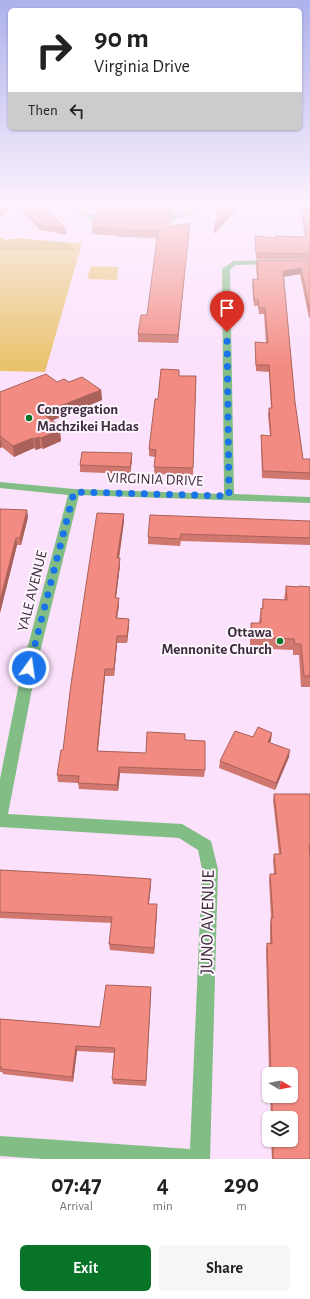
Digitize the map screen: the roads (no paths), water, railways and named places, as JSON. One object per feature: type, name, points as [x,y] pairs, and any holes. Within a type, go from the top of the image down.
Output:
[{"type":"street","points":[[229,496],[226,269],[233,263],[281,262]]},
{"type":"street","name":"VIRGINIA DRIVE","points":[[0,485],[74,492],[229,496],[310,500]]},
{"type":"street","name":"YALE AVENUE","points":[[0,819],[29,668],[74,492]]},
{"type":"street","name":"JUNO AVENUE","points":[[0,819],[182,832],[204,846],[210,869],[200,1159]]},
{"type":"street","points":[[0,1146],[193,1159]]},
{"type":"place","name":"Congregation Machzikei Hadas","points":[[29,418]]},
{"type":"place","name":"Ottawa Mennonite Church","points":[[280,641]]}]
